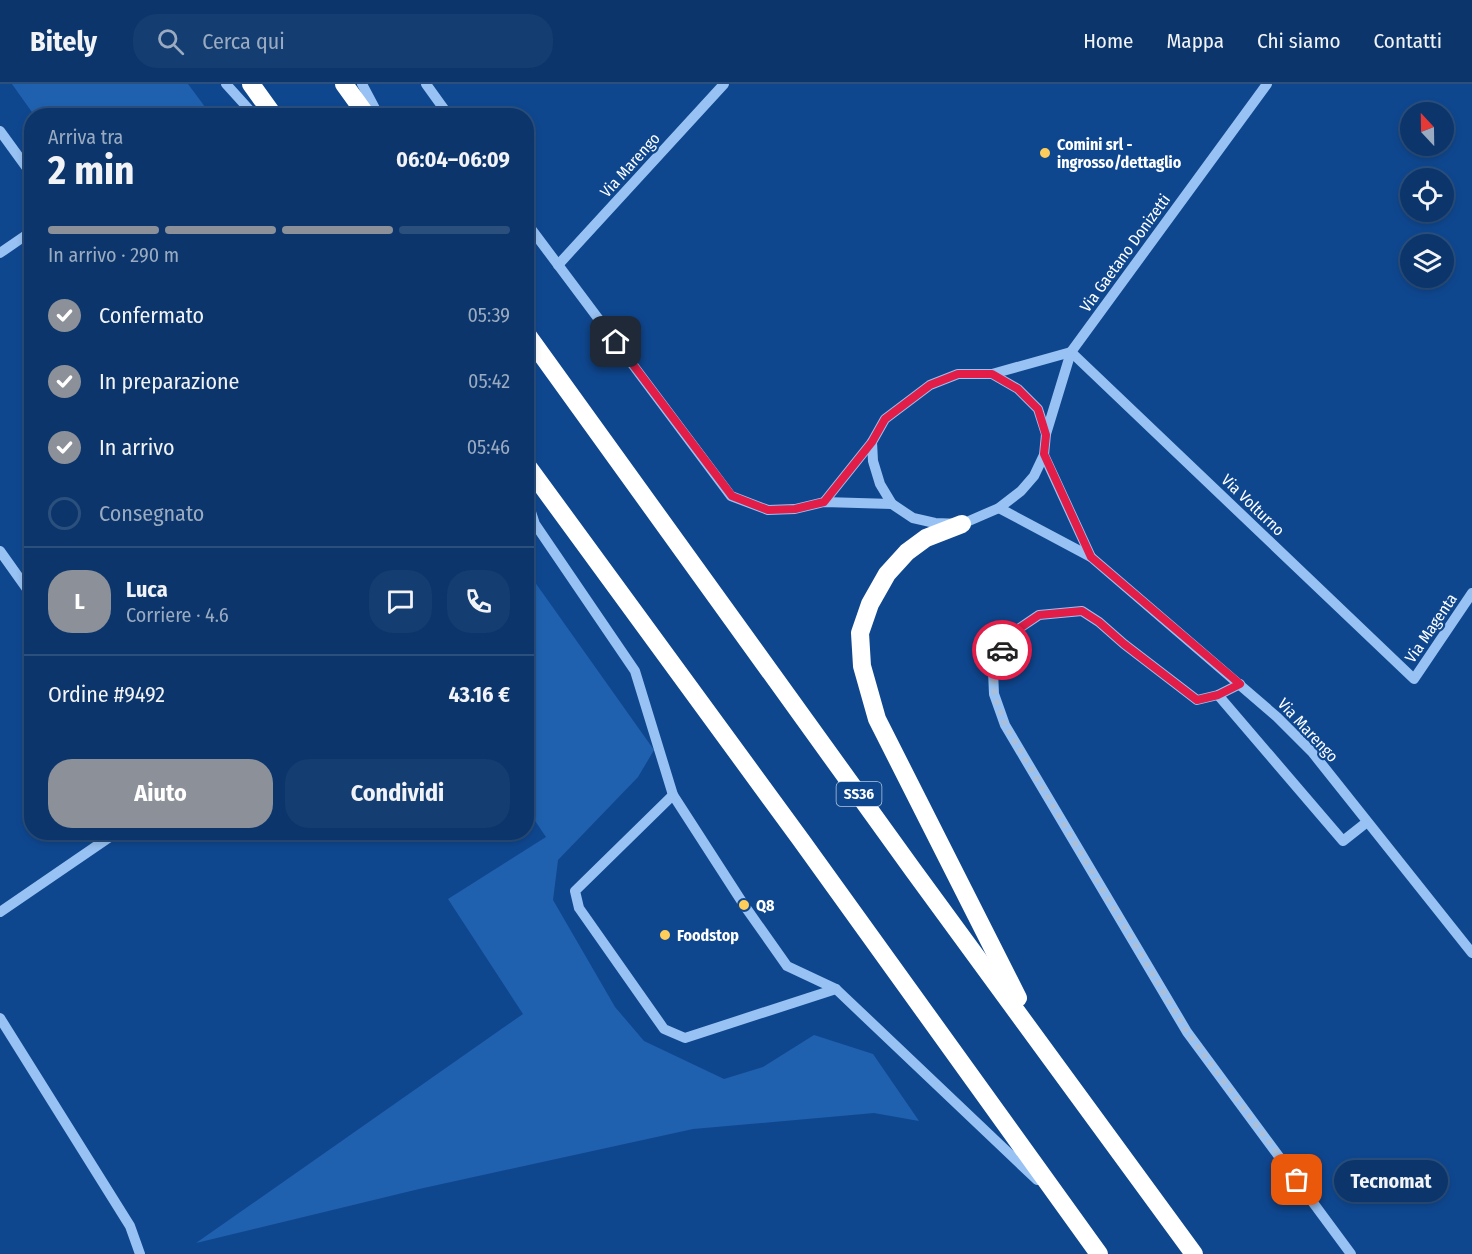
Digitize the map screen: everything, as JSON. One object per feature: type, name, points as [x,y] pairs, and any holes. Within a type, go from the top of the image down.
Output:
[{"type":"highway","points":[[251,84],[268,108]]},
{"type":"highway","points":[[344,84],[361,108]]},
{"type":"highway","name":"SS36","points":[[534,344],[913,870],[1194,1254]]},
{"type":"highway","points":[[534,475],[801,840],[1099,1254]]},
{"type":"highway","points":[[962,524],[926,538],[907,552],[887,574],[870,604],[860,633],[862,666],[877,719],[1040,1042]]},
{"type":"street","points":[[226,84],[248,108]]},
{"type":"street","points":[[362,84],[375,108]]},
{"type":"street","points":[[426,84],[443,108]]},
{"type":"street","name":"Via Marengo","points":[[558,265],[724,84]]},
{"type":"street","name":"Via Gaetano Donizetti","points":[[1046,435],[1071,352],[1267,84]]},
{"type":"street","points":[[0,131],[24,164]]},
{"type":"street","points":[[534,233],[732,496],[768,510],[795,509],[824,502],[892,504]]},
{"type":"street","points":[[0,253],[24,236]]},
{"type":"street","points":[[824,502],[872,442],[885,419],[930,385],[958,374],[992,374],[1071,352]]},
{"type":"street","name":"Via Volturno","points":[[1071,352],[1414,679]]},
{"type":"street","points":[[872,442],[873,461],[880,484],[892,504],[913,518],[935,523],[962,524],[999,508],[1021,491],[1034,476],[1044,454],[1046,435],[1038,409],[1018,389],[992,374]]},
{"type":"street","name":"Via Marengo","points":[[1044,454],[1091,557]]},
{"type":"street","name":"Via Marengo","points":[[999,508],[1091,557],[1277,717],[1312,752],[1472,953]]},
{"type":"street","points":[[534,521],[635,671],[673,795],[744,905],[787,966],[836,989],[1064,1206]]},
{"type":"street","points":[[0,551],[24,585]]},
{"type":"street","name":"Via Magenta","points":[[1414,679],[1472,593]]},
{"type":"street","points":[[1240,684],[1218,695],[1197,700],[1082,611],[1039,615],[1008,636],[993,671],[994,694],[1005,725],[1187,1032],[1351,1254]]},
{"type":"street","points":[[1218,695],[1343,841],[1367,822]]},
{"type":"street","points":[[673,795],[575,891],[579,908],[664,1029],[685,1038],[836,989]]},
{"type":"street","points":[[0,912],[105,840]]},
{"type":"street","points":[[0,1018],[129,1226],[140,1254]]},
{"type":"shaded area","points":[[12,84],[188,84],[206,108],[29,108]]},
{"type":"shaded area","points":[[534,581],[654,750],[638,777],[558,860],[553,900],[615,1007],[644,1041],[724,1079],[763,1067],[814,1035],[873,1054],[919,1121],[874,1113],[693,1129],[419,1189],[196,1243],[523,1014],[448,899],[546,837],[534,819]]},
{"type":"way so far","points":[[1002,650],[993,671],[994,694],[1005,725],[1187,1032],[1297,1180]]},
{"type":"place","name":"Comini srl - ingrosso/dettaglio","points":[[1045,153]]},
{"type":"place","name":"Q8","points":[[744,905]]},
{"type":"place","name":"Foodstop","points":[[665,935]]},
{"type":"place","name":"Tecnomat","points":[[1297,1180]]},
{"type":"route","points":[[616,342],[732,496],[768,510],[795,509],[824,502],[872,442],[885,419],[930,385],[958,374],[992,374],[1018,389],[1038,409],[1046,435],[1044,454],[1091,557],[1240,684],[1218,695],[1197,700],[1082,611],[1039,615],[1008,636],[1002,650]]}]
